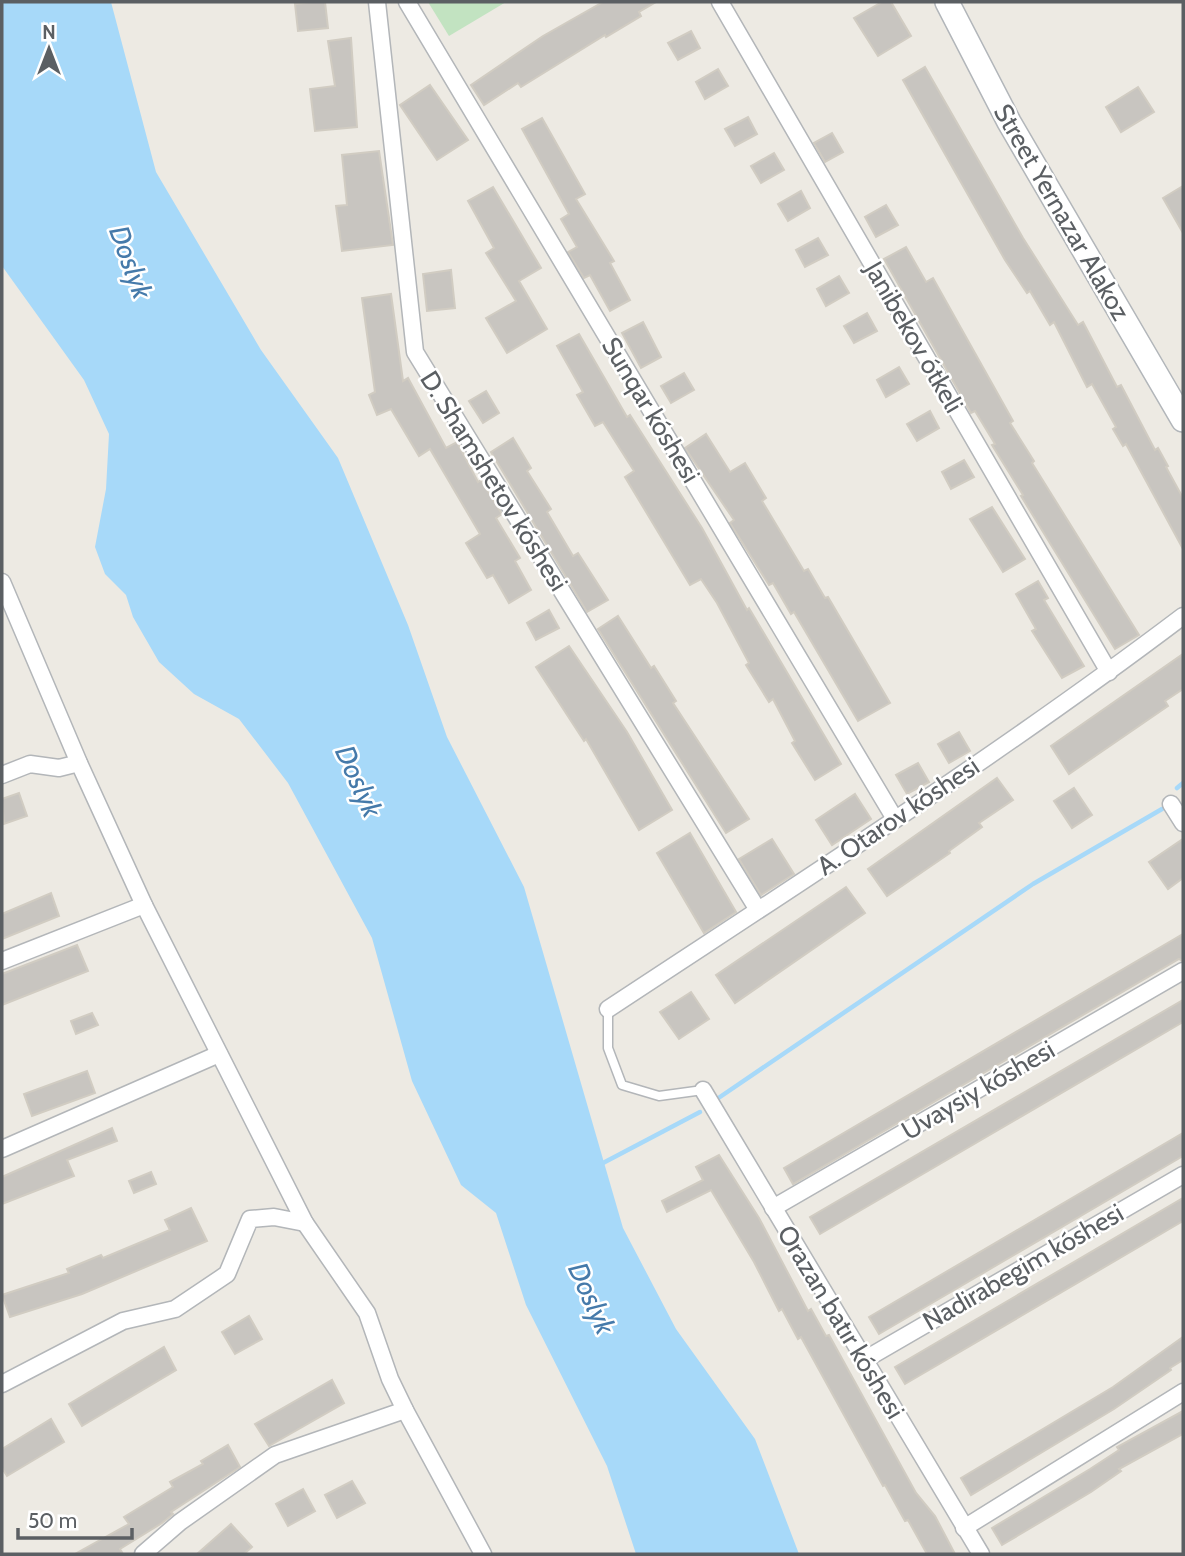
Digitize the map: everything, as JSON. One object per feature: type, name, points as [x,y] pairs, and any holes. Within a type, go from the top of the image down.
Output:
[{"type":"main road","name":"Street Yernazar Alakoz","points":[[947,2],[1009,122],[1183,420]]},
{"type":"street","name":"D. Shamshetov kóshesi","points":[[377,2],[415,352],[758,910]]},
{"type":"street","name":"Sunqar kóshesi","points":[[407,2],[895,819]]},
{"type":"street","name":"Janibekov ótkeli","points":[[720,2],[1109,672]]},
{"type":"street","points":[[2,582],[6,604],[144,905],[304,1223],[367,1312],[390,1379],[483,1554]]},
{"type":"street","name":"A. Otarov kóshesi","points":[[608,1009],[895,819],[1109,672],[1183,616]]},
{"type":"street","points":[[2,775],[30,764],[59,768],[79,764]]},
{"type":"street","points":[[1171,804],[1183,823]]},
{"type":"street","points":[[2,961],[144,905]]},
{"type":"street","name":"Uvaysiy kóshesi","points":[[773,1208],[1183,971]]},
{"type":"street","points":[[2,1149],[219,1054]]},
{"type":"street","name":"Orazan batır kóshesi","points":[[703,1090],[981,1554]]},
{"type":"street","name":"Nadirabegim kóshesi","points":[[864,1360],[1183,1175]]},
{"type":"street","points":[[2,1384],[123,1321],[175,1309],[227,1274],[250,1219],[274,1217],[304,1223]]},
{"type":"street","points":[[964,1528],[1183,1392]]},
{"type":"street","points":[[143,1554],[180,1522],[275,1455],[405,1410]]},
{"type":"lane","points":[[608,1009],[608,1048],[622,1085],[659,1096],[703,1090]]},
{"type":"green space","points":[[428,2],[506,2],[449,36]]},
{"type":"water","name":"Doslyk","points":[[2,2],[111,2],[156,172],[261,350],[338,458],[408,625],[447,737],[524,887],[623,1228],[676,1329],[755,1439],[799,1554],[636,1554],[607,1466],[526,1305],[496,1213],[461,1185],[412,1081],[372,938],[288,783],[239,719],[194,694],[159,662],[133,617],[126,595],[105,574],[95,547],[106,489],[109,434],[84,380],[2,266]]},
{"type":"building","points":[[325,2],[328,28],[298,31],[295,4]]},
{"type":"building","points":[[603,2],[656,2],[639,12],[641,16],[606,37],[605,35],[521,87],[518,83],[484,105],[471,85],[543,36]]},
{"type":"building","points":[[882,2],[891,2],[911,36],[878,56],[854,18]]},
{"type":"building","points":[[691,31],[700,48],[678,60],[668,43]]},
{"type":"building","points":[[351,38],[357,127],[315,131],[310,89],[335,86],[328,41]]},
{"type":"building","points":[[925,67],[1023,238],[1078,325],[1083,322],[1117,387],[1121,385],[1155,450],[1158,448],[1168,466],[1166,467],[1183,498],[1183,549],[1126,444],[1123,446],[1113,429],[1116,427],[1092,384],[1087,387],[1054,322],[1050,325],[1030,291],[1027,293],[1005,260],[903,80]]},
{"type":"building","points":[[718,69],[728,86],[705,99],[696,82]]},
{"type":"building","points":[[430,85],[468,140],[437,160],[400,105]]},
{"type":"building","points":[[1138,87],[1154,112],[1121,132],[1106,107]]},
{"type":"building","points":[[748,117],[757,134],[735,146],[725,129]]},
{"type":"building","points":[[542,118],[585,194],[576,199],[614,261],[610,263],[630,300],[610,311],[590,275],[584,278],[568,252],[577,247],[561,219],[569,214],[522,129]]},
{"type":"building","points":[[832,133],[843,152],[825,162],[814,143]]},
{"type":"building","points":[[379,151],[393,245],[342,251],[336,206],[347,205],[342,155]]},
{"type":"building","points":[[774,153],[784,170],[761,183],[751,166]]},
{"type":"building","points":[[1183,186],[1183,233],[1163,198]]},
{"type":"building","points":[[493,187],[541,268],[519,281],[547,329],[507,353],[486,318],[516,301],[486,253],[494,248],[468,201]]},
{"type":"building","points":[[801,191],[810,208],[788,221],[778,204]]},
{"type":"building","points":[[886,205],[898,225],[876,237],[865,217]]},
{"type":"building","points":[[818,238],[828,255],[805,267],[796,250]]},
{"type":"building","points":[[906,247],[926,282],[933,278],[1013,421],[1010,423],[1034,461],[1032,463],[1139,635],[1115,649],[1021,496],[1023,495],[992,445],[995,444],[975,411],[971,413],[884,259]]},
{"type":"building","points":[[451,270],[455,308],[427,311],[423,274]]},
{"type":"building","points":[[839,276],[849,293],[826,306],[817,289]]},
{"type":"building","points":[[391,294],[403,381],[408,378],[446,448],[457,442],[478,482],[481,480],[502,514],[496,518],[520,558],[515,561],[531,590],[509,603],[493,575],[487,578],[466,543],[480,534],[430,449],[419,456],[391,409],[377,415],[369,395],[375,392],[362,298]]},
{"type":"building","points":[[867,313],[877,331],[854,343],[844,326]]},
{"type":"building","points":[[643,322],[661,357],[641,368],[622,333]]},
{"type":"building","points":[[579,334],[627,417],[630,415],[702,528],[747,610],[749,608],[841,764],[815,780],[792,743],[795,741],[773,699],[769,702],[746,665],[749,663],[717,603],[701,579],[690,585],[625,477],[634,471],[603,422],[595,426],[577,395],[583,392],[557,346]]},
{"type":"building","points":[[899,367],[909,384],[886,397],[877,380]]},
{"type":"building","points":[[684,373],[694,390],[671,403],[661,386]]},
{"type":"building","points":[[486,391],[499,413],[483,423],[469,401]]},
{"type":"building","points":[[930,411],[939,428],[917,441],[907,424]]},
{"type":"building","points":[[706,434],[730,472],[745,463],[766,498],[762,501],[804,571],[808,569],[825,598],[828,597],[890,703],[858,721],[794,612],[791,614],[773,583],[769,585],[730,523],[734,520],[685,448]]},
{"type":"building","points":[[513,438],[531,468],[527,471],[551,509],[547,512],[573,556],[578,553],[608,600],[587,612],[491,452]]},
{"type":"building","points":[[964,460],[974,477],[951,489],[942,472]]},
{"type":"building","points":[[992,507],[1025,559],[1003,572],[970,519]]},
{"type":"building","points":[[1038,581],[1048,598],[1044,600],[1084,666],[1062,678],[1032,631],[1036,629],[1016,594]]},
{"type":"building","points":[[549,610],[559,628],[536,640],[527,623]]},
{"type":"building","points":[[618,616],[651,668],[654,666],[676,701],[673,703],[749,819],[726,833],[598,629]]},
{"type":"building","points":[[569,646],[627,732],[672,810],[639,830],[586,739],[584,741],[536,667]]},
{"type":"building","points":[[1183,654],[1183,689],[1165,701],[1168,706],[1069,774],[1051,746]]},
{"type":"building","points":[[959,732],[970,751],[949,763],[938,744]]},
{"type":"building","points":[[918,763],[929,782],[907,794],[896,775]]},
{"type":"building","points":[[997,778],[1013,800],[979,823],[982,827],[949,851],[950,853],[887,896],[868,869]]},
{"type":"building","points":[[1074,788],[1092,815],[1072,828],[1054,801]]},
{"type":"building","points":[[19,793],[27,816],[4,824],[2,799]]},
{"type":"building","points":[[855,794],[871,819],[832,845],[816,820]]},
{"type":"building","points":[[690,833],[736,912],[704,933],[657,853]]},
{"type":"building","points":[[772,839],[794,874],[761,895],[739,859]]},
{"type":"building","points":[[1183,839],[1183,878],[1168,889],[1149,862]]},
{"type":"building","points":[[846,887],[865,913],[735,1003],[716,975]]},
{"type":"building","points":[[51,893],[59,916],[2,939],[2,914]]},
{"type":"building","points":[[1183,934],[1183,961],[1179,959],[793,1184],[784,1168]]},
{"type":"building","points":[[77,945],[88,971],[2,1005],[2,974]]},
{"type":"building","points":[[691,992],[709,1019],[679,1039],[660,1012]]},
{"type":"building","points":[[1183,1000],[1183,1022],[820,1234],[810,1217]]},
{"type":"building","points":[[92,1013],[98,1025],[76,1034],[71,1021]]},
{"type":"building","points":[[87,1071],[95,1093],[32,1116],[24,1094]]},
{"type":"building","points":[[112,1128],[117,1141],[67,1160],[74,1176],[2,1204],[2,1177]]},
{"type":"building","points":[[1183,1133],[1183,1156],[879,1334],[869,1317]]},
{"type":"building","points":[[719,1155],[759,1218],[808,1311],[811,1309],[826,1336],[829,1335],[916,1493],[935,1516],[955,1554],[927,1554],[908,1520],[905,1521],[885,1485],[883,1486],[801,1337],[798,1339],[782,1309],[779,1311],[754,1262],[711,1190],[667,1212],[662,1201],[703,1180],[696,1167]]},
{"type":"building","points":[[151,1172],[156,1184],[134,1193],[129,1181]]},
{"type":"building","points":[[1183,1198],[1183,1221],[905,1384],[895,1367]]},
{"type":"building","points":[[191,1208],[207,1241],[82,1294],[10,1317],[2,1295],[69,1273],[67,1269],[101,1255],[103,1258],[170,1230],[165,1220]]},
{"type":"building","points":[[249,1316],[262,1339],[235,1354],[222,1332]]},
{"type":"building","points":[[1183,1337],[1183,1360],[1170,1368],[1171,1370],[1114,1409],[971,1495],[961,1478],[1113,1387]]},
{"type":"building","points":[[164,1347],[176,1370],[82,1426],[69,1404]]},
{"type":"building","points":[[332,1380],[344,1403],[269,1446],[255,1424]]},
{"type":"building","points":[[1183,1411],[1183,1434],[1119,1469],[1121,1471],[1091,1492],[1002,1545],[992,1528],[1090,1469],[1119,1450],[1117,1447]]},
{"type":"building","points":[[51,1419],[64,1442],[7,1476],[2,1468],[2,1449]]},
{"type":"building","points":[[228,1445],[240,1467],[171,1512],[173,1514],[162,1523],[120,1549],[123,1554],[75,1554],[129,1524],[124,1517],[173,1487],[170,1482],[203,1464],[201,1461]]},
{"type":"building","points":[[352,1481],[365,1503],[337,1518],[325,1495]]},
{"type":"building","points":[[303,1489],[315,1511],[288,1526],[276,1504]]},
{"type":"building","points":[[231,1524],[252,1547],[244,1554],[197,1554]]},
{"type":"waterway","points":[[1177,788],[1183,783]]},
{"type":"waterway","points":[[717,1099],[1033,884],[1162,809]]},
{"type":"waterway","points":[[603,1163],[700,1112]]}]
